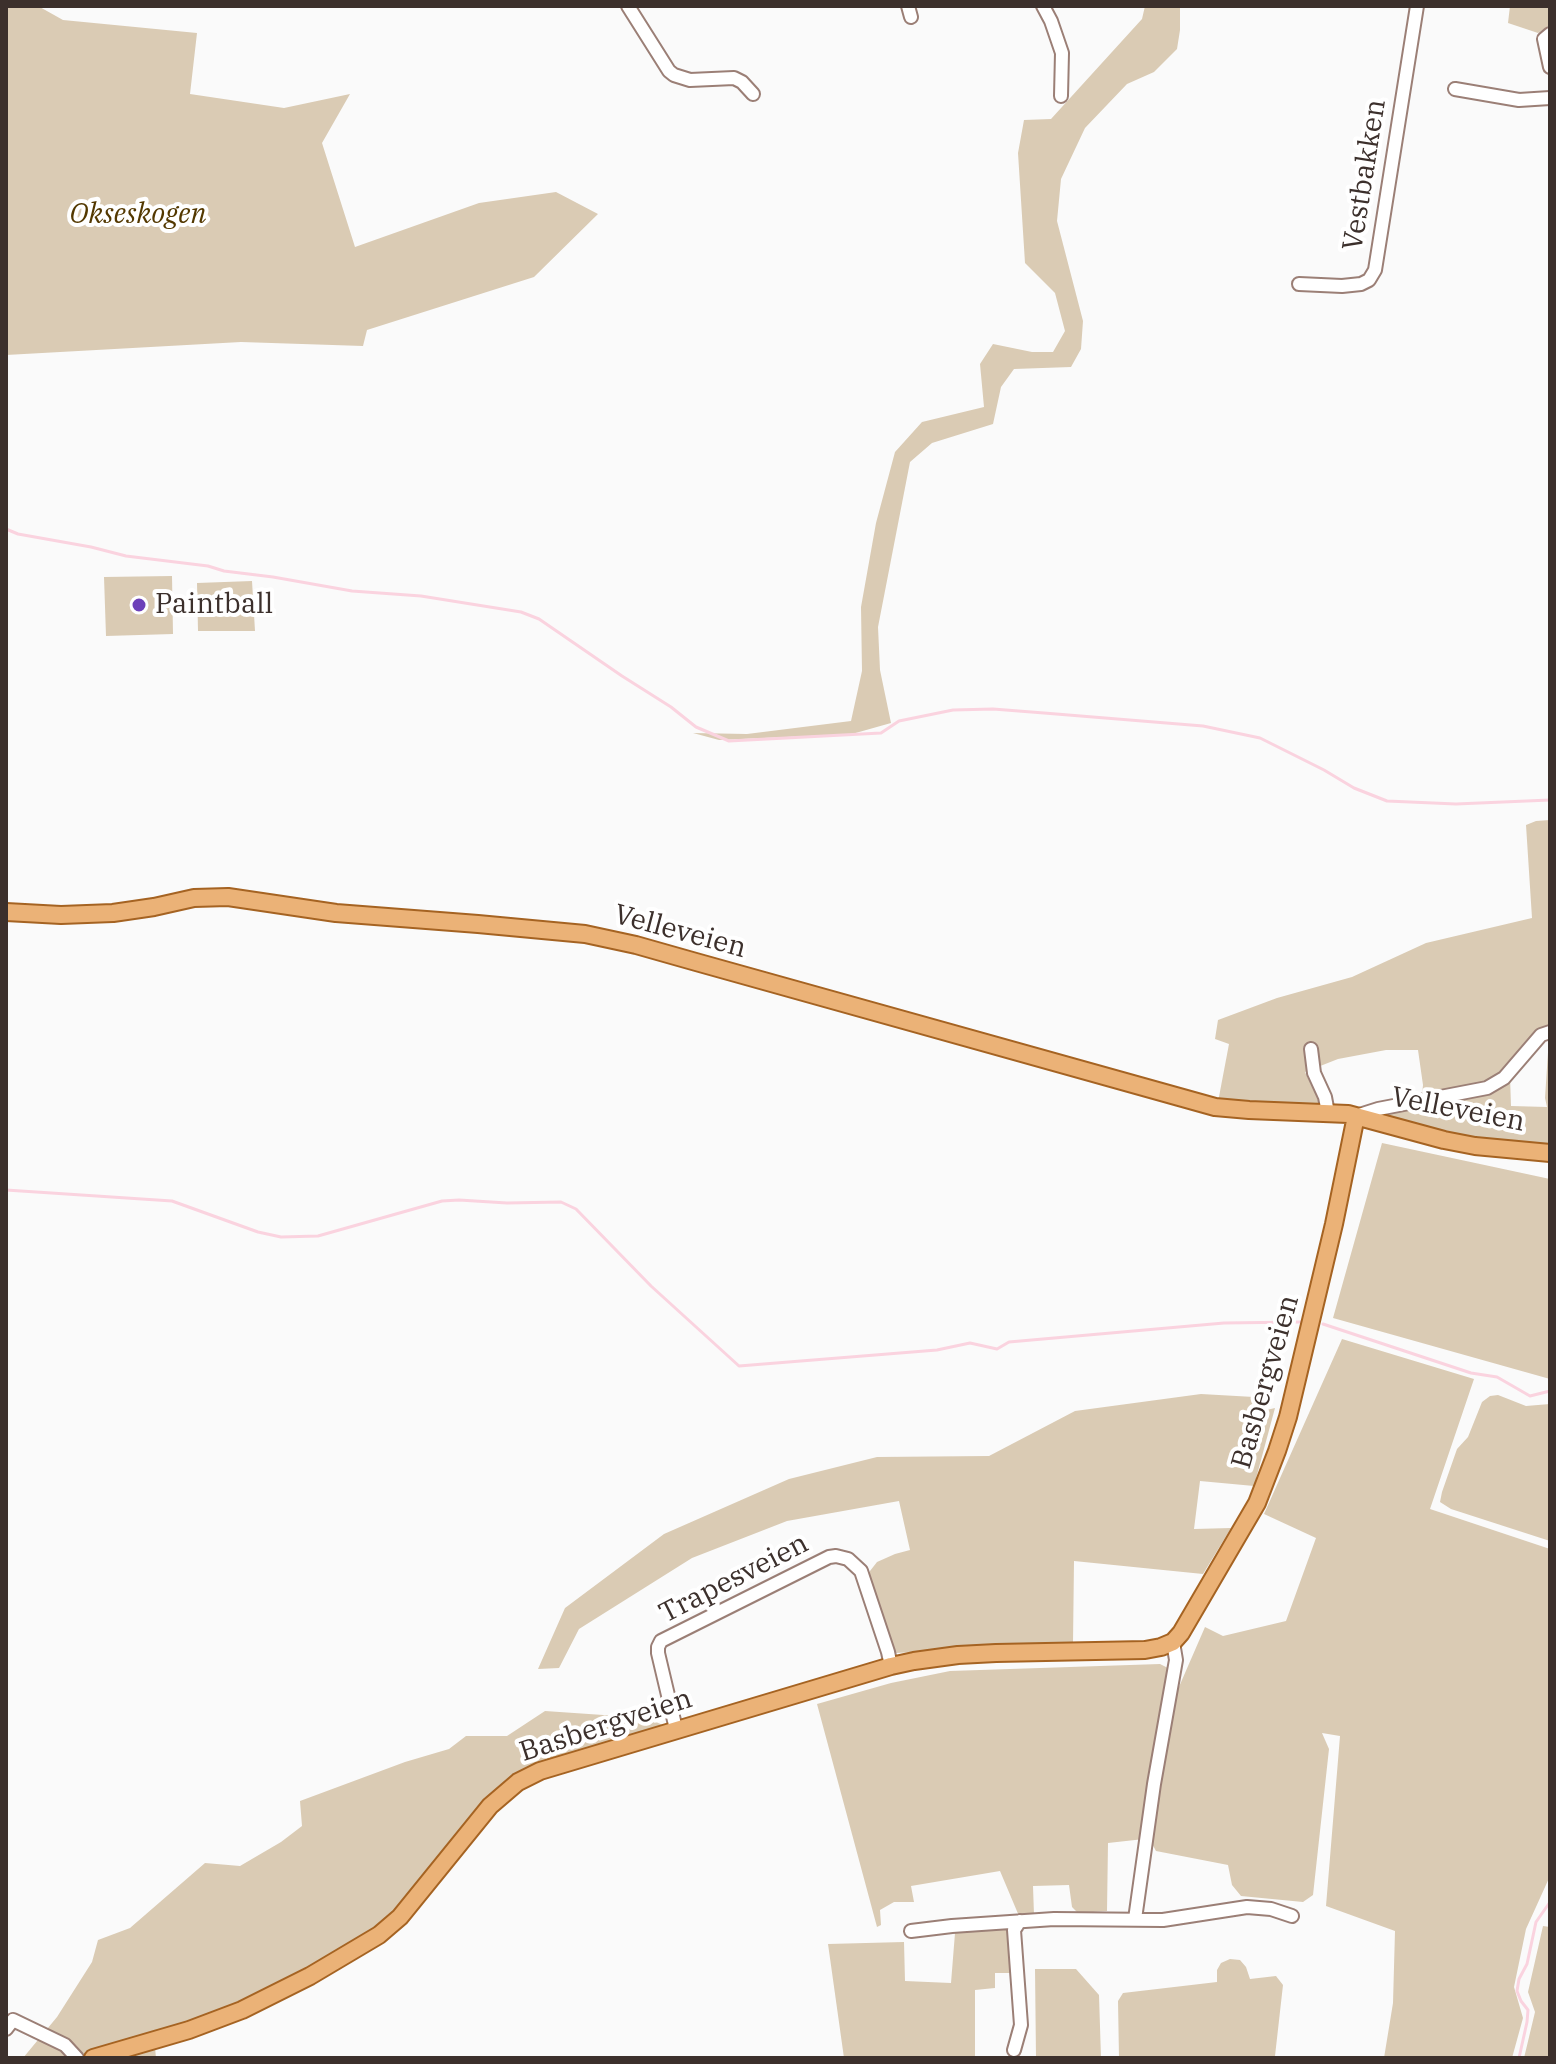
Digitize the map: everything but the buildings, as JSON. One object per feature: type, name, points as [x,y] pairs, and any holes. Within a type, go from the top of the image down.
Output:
[{"type":"main road","name":"Velleveien","points":[[6,912],[61,915],[113,913],[194,898],[228,897],[336,913],[585,934],[681,957],[1181,1099],[1226,1109],[1356,1116],[1475,1146],[1550,1153]]},
{"type":"main road","name":"Basbergveien","points":[[93,2058],[222,2018],[269,1998],[379,1935],[400,1917],[490,1806],[518,1782],[540,1771],[891,1666],[958,1655],[1145,1650],[1173,1642],[1257,1503],[1277,1451],[1334,1224],[1356,1116]]},
{"type":"street","points":[[628,6],[674,75],[690,80],[734,78],[753,94]]},
{"type":"street","points":[[1043,6],[1062,53],[1061,96]]},
{"type":"street","name":"Vestbakken","points":[[1299,284],[1361,284],[1369,280],[1375,270],[1417,6]]},
{"type":"street","points":[[1550,34],[1544,39],[1550,67]]},
{"type":"street","points":[[1455,89],[1519,100],[1550,98]]},
{"type":"street","name":"Velleveien","points":[[1356,1116],[1493,1085],[1515,1067],[1547,1032]]},
{"type":"street","points":[[1311,1049],[1314,1073],[1325,1097],[1328,1113]]},
{"type":"street","name":"Trapesveien","points":[[676,1729],[658,1653],[661,1641],[829,1557],[848,1559],[861,1571],[891,1666]]},
{"type":"street","points":[[1135,1919],[1152,1796],[1176,1660],[1173,1642]]},
{"type":"street","points":[[911,1931],[1020,1921],[1093,1918],[1163,1920],[1247,1907],[1271,1909],[1292,1916]]},
{"type":"street","points":[[1014,2050],[1021,2025],[1014,1930],[1020,1921]]},
{"type":"street","points":[[6,2029],[13,2020],[65,2045],[77,2058]]},
{"type":"green space","name":"Okseskogen","points":[[6,6],[38,6],[63,20],[197,33],[190,94],[284,108],[350,94],[322,143],[355,247],[479,203],[556,192],[598,214],[534,277],[367,330],[363,346],[241,342],[6,355]]},
{"type":"green space","points":[[1145,6],[1180,6],[1177,49],[1154,72],[1127,84],[1085,128],[1061,179],[1057,221],[1083,321],[1081,349],[1071,367],[1014,369],[1001,387],[993,424],[932,443],[910,462],[878,627],[880,670],[891,723],[852,734],[719,740],[693,733],[747,734],[851,721],[862,671],[861,607],[876,523],[895,452],[922,422],[984,407],[980,364],[993,344],[1032,352],[1053,352],[1065,331],[1055,293],[1025,263],[1018,153],[1024,120],[1051,119],[1142,19]]},
{"type":"green space","points":[[1510,6],[1550,6],[1550,25],[1538,33],[1508,23]]},
{"type":"green space","name":"Paintball","points":[[172,576],[173,634],[106,636],[104,577]]},
{"type":"green space","name":"Paintball","points":[[252,581],[255,631],[198,631],[197,583]]},
{"type":"green space","points":[[1550,820],[1550,1146],[1453,1136],[1391,1118],[1389,1110],[1422,1096],[1418,1050],[1386,1050],[1338,1059],[1305,1072],[1320,1103],[1218,1102],[1229,1044],[1215,1039],[1218,1020],[1277,998],[1352,977],[1426,943],[1532,918],[1526,825]],"holes":[[[1549,1037],[1547,1107],[1511,1106],[1510,1076]]]},
{"type":"green space","points":[[1382,1143],[1550,1179],[1550,1379],[1333,1318]]},
{"type":"green space","points":[[1342,1339],[1474,1379],[1430,1509],[1550,1549],[1550,1876],[1526,1929],[1514,1987],[1523,2018],[1512,2058],[1384,2058],[1393,2003],[1395,1931],[1326,1906],[1340,1736],[1322,1733],[1329,1749],[1313,1895],[1303,1902],[1241,1896],[1232,1885],[1228,1865],[1156,1851],[1150,1840],[1175,1696],[1205,1627],[1223,1636],[1286,1621],[1316,1538],[1264,1514]]},
{"type":"green space","points":[[1201,1394],[1254,1397],[1258,1412],[1275,1408],[1254,1486],[1200,1481],[1194,1529],[1231,1528],[1203,1574],[1074,1561],[1073,1643],[896,1653],[869,1578],[877,1562],[910,1550],[899,1501],[787,1521],[692,1558],[579,1629],[559,1668],[538,1669],[565,1608],[664,1534],[789,1479],[877,1457],[989,1456],[1075,1411]]},
{"type":"green space","points":[[1498,1395],[1526,1406],[1550,1404],[1550,1541],[1451,1509],[1440,1502],[1457,1449],[1468,1437],[1482,1402]]},
{"type":"green space","points":[[1160,1664],[1170,1669],[1144,1839],[1108,1843],[1107,1911],[1078,1913],[1072,1907],[1069,1885],[1033,1886],[1034,1915],[1019,1916],[1000,1871],[911,1886],[914,1902],[894,1902],[880,1910],[881,1925],[877,1927],[817,1704],[891,1683],[950,1671]]},
{"type":"green space","points":[[545,1711],[647,1718],[665,1726],[521,1770],[483,1804],[404,1904],[363,1940],[249,2001],[154,2036],[156,2058],[23,2058],[57,2017],[92,1962],[98,1940],[130,1928],[205,1863],[240,1866],[281,1842],[302,1826],[300,1801],[449,1749],[466,1736],[507,1736]]},
{"type":"green space","points":[[1543,1926],[1550,1927],[1550,2058],[1524,2058],[1535,2012],[1528,1992]]},
{"type":"green space","points":[[1013,1929],[1010,1973],[995,1973],[995,1988],[975,1990],[975,2058],[844,2058],[828,1944],[904,1942],[905,1981],[951,1983],[955,1933]]},
{"type":"green space","points":[[1230,1959],[1240,1960],[1250,1979],[1276,1976],[1283,1985],[1275,2056],[1279,2058],[1119,2058],[1118,2001],[1123,1993],[1217,1982],[1217,1970],[1221,1963]]},
{"type":"green space","points":[[1035,1969],[1076,1969],[1099,1995],[1101,2058],[1036,2058]]},
{"type":"waterway","points":[[6,529],[126,556],[208,566],[352,591],[421,596],[521,612],[539,619],[696,727],[729,741],[881,733],[899,721],[953,710],[993,709],[1203,726],[1260,738],[1354,788],[1387,801],[1456,804],[1550,800]]},
{"type":"waterway","points":[[6,1190],[172,1201],[258,1232],[281,1237],[318,1236],[442,1201],[561,1202],[576,1209],[651,1286],[739,1366],[937,1350],[970,1343],[997,1349],[1009,1342],[1224,1323],[1301,1322]]},
{"type":"waterway","points":[[1323,1324],[1471,1373],[1497,1377],[1530,1396],[1550,1391]]},
{"type":"waterway","points":[[1519,2058],[1528,2010],[1517,1991],[1519,1979],[1527,1964],[1536,1922],[1550,1902]]},
{"type":"place","name":"Paintball","points":[[139,605]]}]
